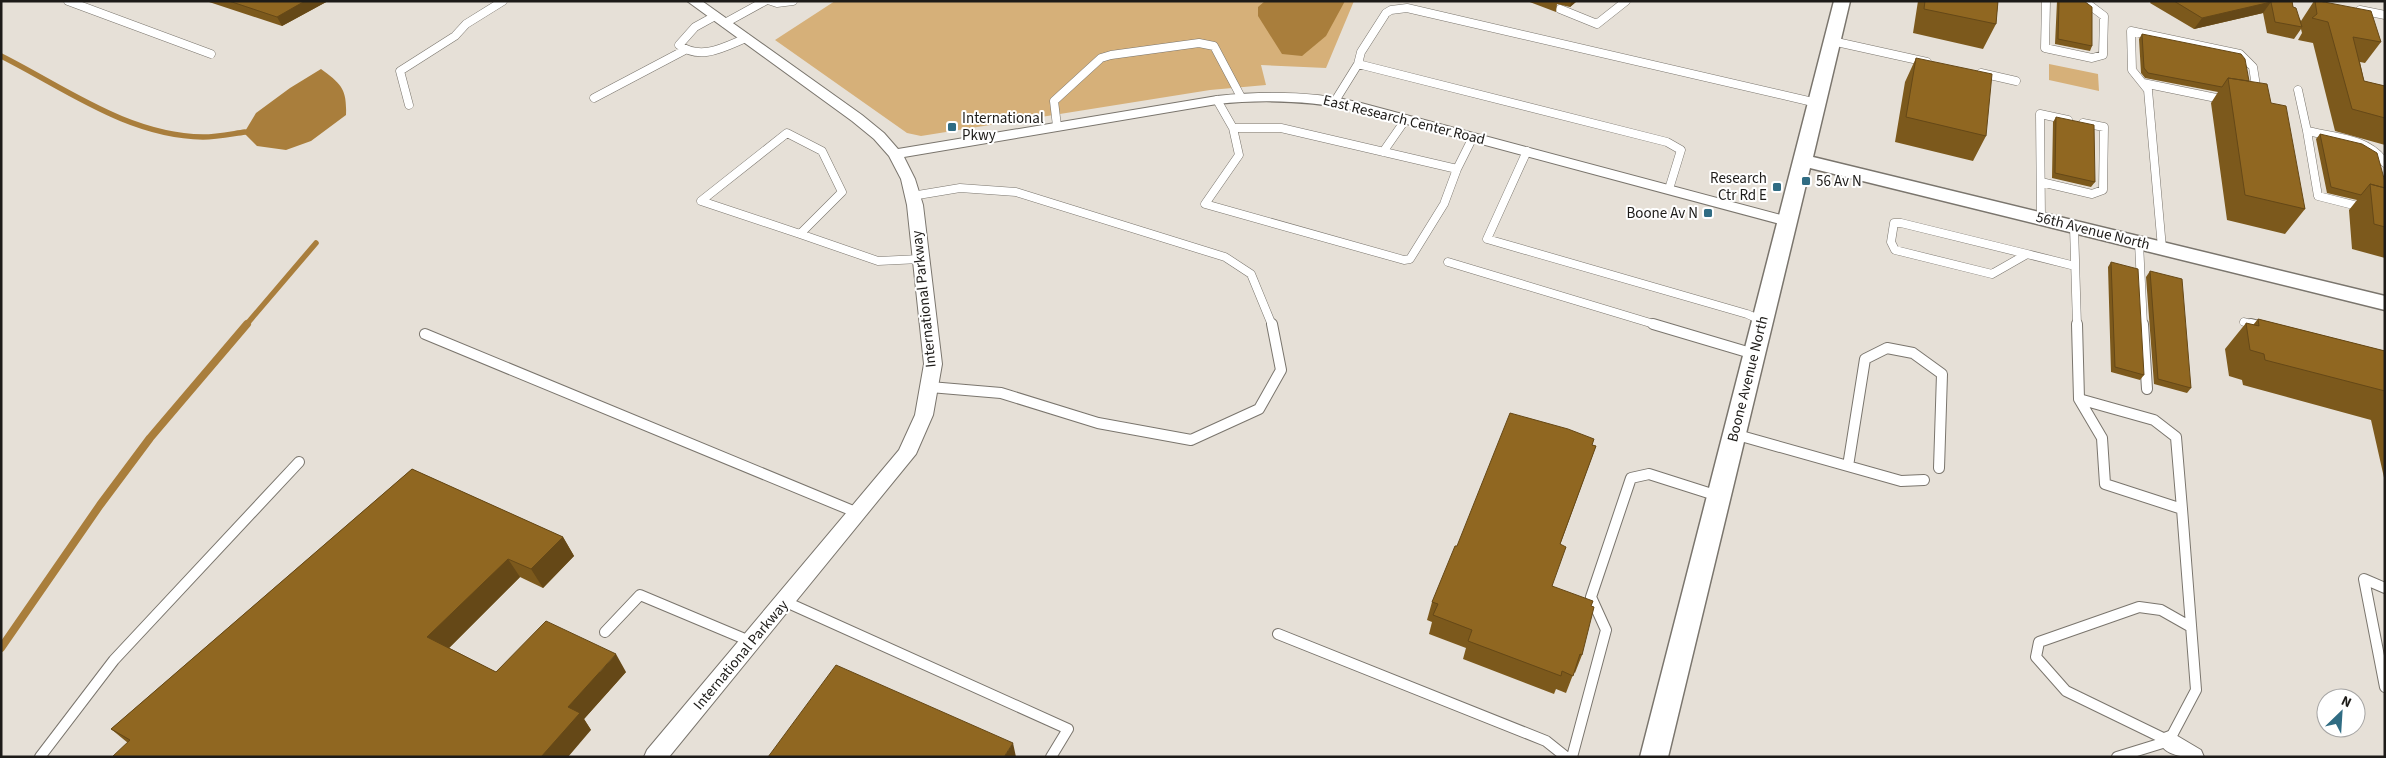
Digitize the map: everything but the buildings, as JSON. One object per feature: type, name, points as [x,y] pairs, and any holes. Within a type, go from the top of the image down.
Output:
[{"type":"street","name":"International Parkway","points":[[655,757],[786,602],[907,454],[924,415],[933,364],[912,196],[908,179],[894,154],[879,136],[857,118],[694,1]]},
{"type":"street","name":"Boone Avenue North","points":[[1654,757],[1842,1]]},
{"type":"street","name":"East Research Center Road","points":[[894,154],[1217,100],[1277,96],[1335,101],[1787,220]]},
{"type":"street","name":"56th Avenue North","points":[[1802,160],[2385,303]]},
{"type":"street","points":[[2169,741],[2193,757]]},
{"type":"lane","points":[[68,1],[211,54]]},
{"type":"lane","points":[[410,105],[400,71],[455,36],[466,24],[503,1]]},
{"type":"lane","points":[[746,38],[698,54],[685,50],[679,44],[685,36],[765,1]]},
{"type":"lane","points":[[771,1],[777,3],[793,1]]},
{"type":"lane","points":[[1560,9],[1598,24],[1626,1]]},
{"type":"lane","points":[[2046,1],[2045,48],[2092,58],[2103,56],[2104,16],[2084,1]]},
{"type":"lane","points":[[1335,101],[1358,64],[1360,52],[1386,13],[1391,10],[1407,8],[1817,102]]},
{"type":"lane","points":[[2350,8],[2385,15]]},
{"type":"lane","points":[[2162,248],[2148,90],[2132,70],[2131,31],[2240,54],[2253,67],[2259,102]]},
{"type":"lane","points":[[1832,41],[1931,63]]},
{"type":"lane","points":[[1057,126],[1054,101],[1101,58],[1112,55],[1199,42],[1209,44],[1214,46],[1241,97]]},
{"type":"lane","points":[[594,98],[685,50]]},
{"type":"lane","points":[[1358,64],[1377,67],[1667,142],[1681,150],[1669,189]]},
{"type":"lane","points":[[1969,71],[2016,81]]},
{"type":"lane","points":[[2143,83],[2236,102]]},
{"type":"lane","points":[[2298,90],[2308,131],[2318,196],[2385,213]]},
{"type":"lane","points":[[1217,100],[1233,128],[1239,154],[1205,204],[1404,260],[1410,259],[1444,204],[1457,169],[1473,137]]},
{"type":"lane","points":[[2041,182],[2092,194],[2103,190],[2104,127],[2040,114],[2041,218]]},
{"type":"lane","points":[[1383,152],[1406,119]]},
{"type":"lane","points":[[1233,128],[1281,128],[1457,169]]},
{"type":"lane","points":[[2308,131],[2357,142],[2378,152],[2385,164]]},
{"type":"lane","points":[[799,235],[842,192],[822,151],[787,133],[701,202],[799,235],[878,261],[920,259]]},
{"type":"lane","points":[[1527,152],[1487,239],[1763,321]]},
{"type":"lane","points":[[912,196],[960,188],[1016,192],[1225,257],[1251,274],[1275,330],[1281,370],[1259,408],[1190,440],[1098,423],[1001,393],[930,387]]},
{"type":"lane","points":[[2027,254],[1992,274],[1895,250],[1891,242],[1894,224],[1901,223],[2027,254],[2075,266]]},
{"type":"lane","points":[[2074,227],[2079,400],[2102,438],[2105,484],[2182,509]]},
{"type":"lane","points":[[2139,243],[2147,389]]},
{"type":"lane","points":[[1448,262],[1754,354]]},
{"type":"lane","points":[[2244,322],[2272,329]]},
{"type":"lane","points":[[425,334],[858,513]]},
{"type":"lane","points":[[1848,466],[1865,359],[1887,348],[1913,353],[1942,374],[1939,468]]},
{"type":"lane","points":[[2079,400],[2154,420],[2176,437],[2196,690],[2169,741],[2117,757]]},
{"type":"lane","points":[[1734,434],[1901,481],[1924,480]]},
{"type":"lane","points":[[40,757],[114,660],[299,462]]},
{"type":"lane","points":[[1572,757],[1606,630],[1591,598],[1631,478],[1649,474],[1719,496]]},
{"type":"lane","points":[[2385,588],[2364,579],[2385,687]]},
{"type":"lane","points":[[605,632],[640,594],[752,642]]},
{"type":"lane","points":[[786,602],[1068,729],[1051,757]]},
{"type":"lane","points":[[2169,741],[2066,691],[2036,657],[2039,642],[2139,607],[2161,610],[2191,627]]},
{"type":"lane","points":[[1278,634],[1546,741],[1566,757]]},
{"type":"shaded area","points":[[835,1],[1354,1],[1326,68],[1261,65],[1266,85],[1210,90],[921,136],[907,133],[775,40]]},
{"type":"shaded area","points":[[1265,1],[1345,1],[1326,36],[1302,56],[1282,54],[1258,16],[1258,7]]},
{"type":"shaded area","points":[[2049,64],[2098,74],[2099,91],[2049,80]]},
{"type":"shaded area","points":[[321,69],[338,83],[344,93],[346,115],[311,141],[286,150],[257,146],[244,133],[256,113],[290,88]]},
{"type":"waterway","points":[[1,56],[98,108],[149,128],[175,135],[203,137],[245,132]]},
{"type":"waterway","points":[[246,325],[316,243]]},
{"type":"waterway","points":[[1,648],[100,505],[150,438],[247,324]]},
{"type":"place","name":"International Pkwy","points":[[952,127]]},
{"type":"place","name":"56 Av N","points":[[1806,181]]},
{"type":"place","name":"Research Ctr Rd E","points":[[1777,187]]},
{"type":"place","name":"Boone Av N","points":[[1708,213]]}]
